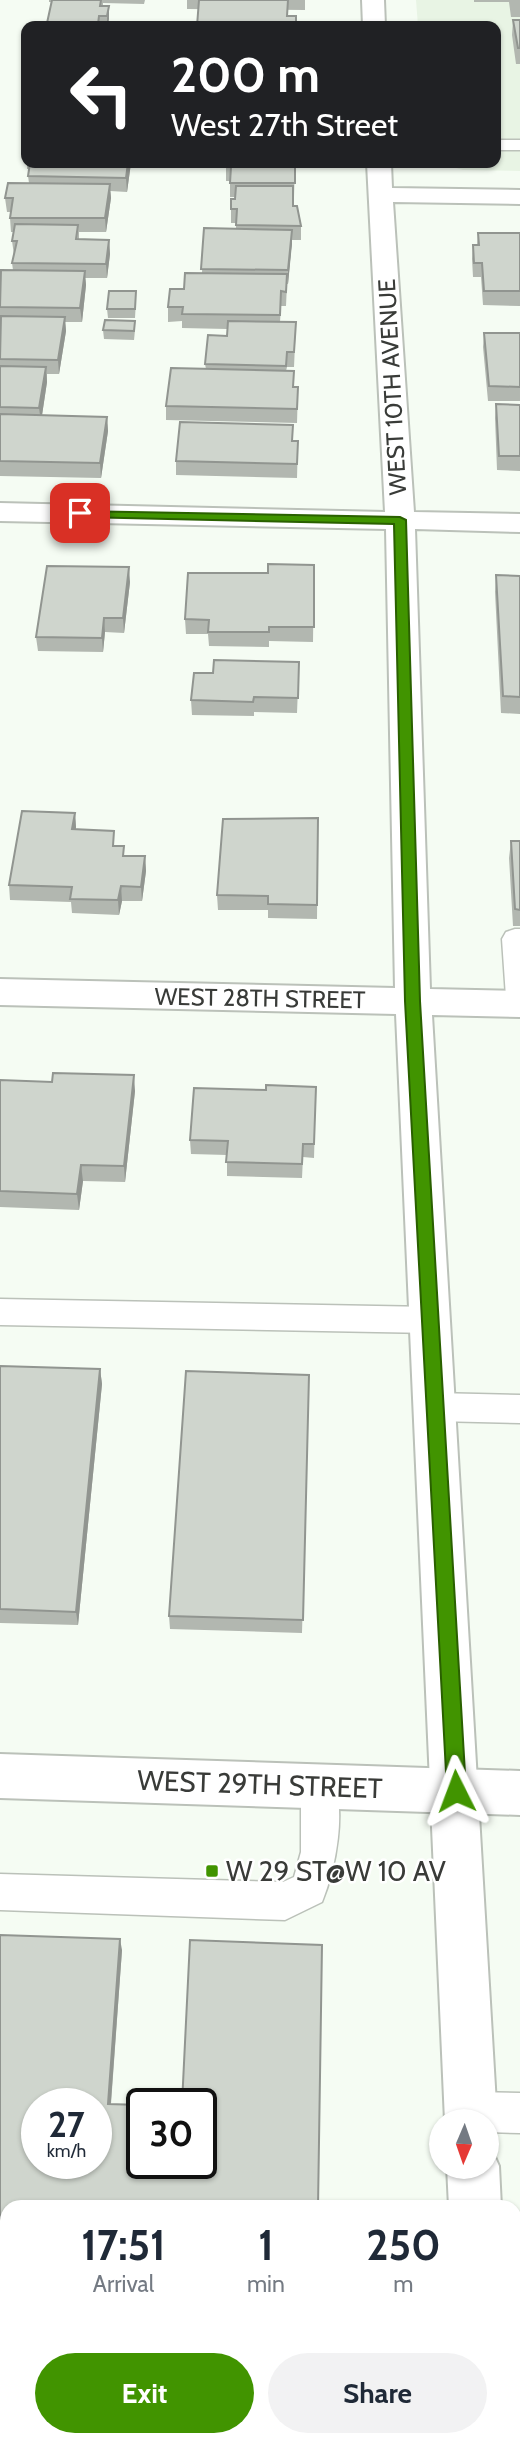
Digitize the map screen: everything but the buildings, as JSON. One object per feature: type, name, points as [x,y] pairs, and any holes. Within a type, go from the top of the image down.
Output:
[{"type":"street","points":[[373,0],[374,21]]},
{"type":"street","points":[[380,179],[520,197]]},
{"type":"street","name":"WEST 10TH AVENUE","points":[[380,179],[400,520],[412,1001],[456,1791],[471,2109]]},
{"type":"street","points":[[0,512],[520,523]]},
{"type":"street","name":"WEST 28TH STREET","points":[[0,992],[520,1004]]},
{"type":"street","name":"WEST 29TH STREET","points":[[0,1776],[520,1793]]},
{"type":"street","points":[[474,2179],[475,2200]]},
{"type":"lane","points":[[501,145],[520,145]]},
{"type":"lane","points":[[520,939],[515,939],[520,997]]},
{"type":"lane","points":[[0,1312],[430,1320]]},
{"type":"lane","points":[[435,1407],[520,1409]]},
{"type":"lane","points":[[0,1892],[285,1901],[309,1889],[318,1852],[319,1786]]},
{"type":"lane","points":[[499,2114],[520,2113]]},
{"type":"shaded area","points":[[416,0],[520,0],[520,171],[456,168],[501,168],[501,21],[418,21]]},
{"type":"place","name":"W 29 ST@W 10 AV","points":[[212,1871]]},
{"type":"route","points":[[80,513],[400,520],[412,1001],[456,1791]]}]
